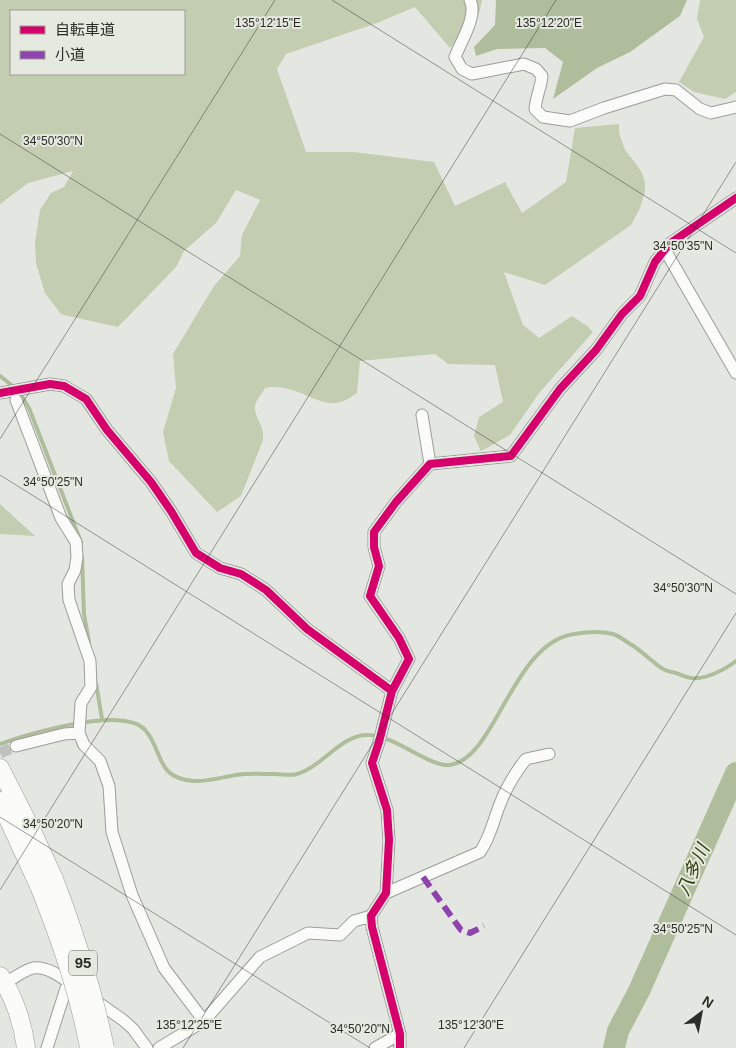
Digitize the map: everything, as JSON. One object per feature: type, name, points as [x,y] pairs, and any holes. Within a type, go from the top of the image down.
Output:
[{"type":"main road","name":"95","points":[[0,768],[31,829],[47,882],[51,915],[83,1013],[89,1048]]},
{"type":"main road","name":"95","points":[[0,801],[74,932],[98,1015],[105,1048]]},
{"type":"main road","points":[[2,980],[18,1015],[26,1048]]},
{"type":"street","points":[[470,0],[473,4],[473,14],[455,57],[462,69],[472,74],[524,64],[536,69],[542,76],[536,96],[535,108],[543,117],[570,121],[621,102],[665,89],[676,90],[700,109],[712,113],[736,106]]},
{"type":"street","points":[[158,1048],[204,1021],[260,957],[308,933],[340,935],[354,921],[370,916],[386,893],[389,840],[387,810],[372,763],[392,691],[409,659],[399,638],[370,596],[379,566],[374,546],[374,532],[396,502],[430,464],[511,456],[560,389],[596,350],[622,314],[640,296],[656,262],[670,244],[736,198]]},
{"type":"street","points":[[665,250],[736,373]]},
{"type":"street","points":[[0,393],[50,384],[64,386],[86,400],[107,430],[151,482],[196,553],[220,568],[241,574],[266,590],[307,629],[392,691]]},
{"type":"street","points":[[16,400],[61,518],[76,542],[77,557],[75,570],[68,584],[68,600],[90,661],[91,687],[81,703],[79,732],[84,745],[100,761],[109,786],[112,832],[132,895],[164,968],[204,1021]]},
{"type":"street","points":[[422,415],[430,464]]},
{"type":"street","points":[[16,746],[79,732]]},
{"type":"street","points":[[386,893],[480,852],[488,840],[500,803],[516,772],[526,759],[549,754]]},
{"type":"street","points":[[370,916],[400,1034],[400,1048]]},
{"type":"street","points":[[2,980],[32,968],[56,974],[123,1020],[147,1048]]},
{"type":"street","points":[[47,1048],[68,982]]},
{"type":"street","points":[[374,1048],[400,1034]]},
{"type":"shaded area","points":[[0,0],[482,0],[479,14],[450,48],[415,7],[377,23],[286,54],[277,69],[306,152],[354,152],[434,162],[455,206],[505,182],[522,213],[566,182],[575,128],[619,124],[619,133],[625,150],[642,173],[645,191],[640,208],[631,225],[545,285],[504,272],[523,325],[539,338],[572,316],[593,332],[539,393],[510,435],[481,451],[474,436],[479,417],[503,402],[495,365],[448,364],[435,354],[360,361],[357,393],[347,400],[332,403],[323,402],[287,389],[265,388],[255,406],[263,440],[241,496],[217,512],[169,461],[163,432],[176,388],[173,354],[214,286],[240,256],[242,235],[260,200],[236,190],[216,223],[184,251],[176,267],[118,327],[60,313],[45,293],[36,263],[35,243],[40,210],[51,193],[64,187],[73,171],[28,183],[0,204]]},
{"type":"shaded area","points":[[496,0],[687,0],[680,16],[630,52],[597,68],[553,99],[563,62],[545,48],[497,49],[476,56],[474,47],[495,25]]},
{"type":"shaded area","points":[[700,0],[736,0],[736,92],[725,99],[694,92],[679,82],[704,37],[697,19]]},
{"type":"shaded area","points":[[0,504],[35,536],[0,534]]},
{"type":"waterway","points":[[0,376],[14,387]]},
{"type":"waterway","points":[[19,392],[29,408],[81,542]]},
{"type":"waterway","points":[[82,557],[84,614],[89,642]]},
{"type":"waterway","points":[[0,744],[53,728],[118,720],[135,723],[146,731],[152,739],[166,769],[172,775],[193,781],[246,774],[297,774],[315,765],[350,739],[369,735],[390,740],[432,761],[450,765],[466,758],[480,743],[535,657],[553,642],[574,634],[599,632],[616,635],[663,669],[690,678],[709,676],[736,661]]},
{"type":"waterway","points":[[96,683],[102,719]]},
{"type":"waterway","name":"八多川","points":[[614,1048],[618,1031],[639,991],[736,773]]},
{"type":"tunnel","points":[[0,753],[16,746]]},
{"type":"marked path","points":[[423,877],[461,930],[470,933],[484,926]]},
{"type":"cycle path","points":[[392,691],[409,659],[399,638],[370,596],[379,566],[374,547],[374,532],[396,502],[430,464],[511,456],[560,389],[596,350],[622,314],[640,296],[655,262],[669,244],[736,198]]},
{"type":"cycle path","points":[[0,393],[50,384],[64,386],[86,399],[107,430],[151,482],[196,553],[220,568],[241,574],[266,590],[307,629],[392,691],[372,763],[387,810],[389,840],[386,893],[371,916],[372,927],[400,1034],[400,1048]]}]
